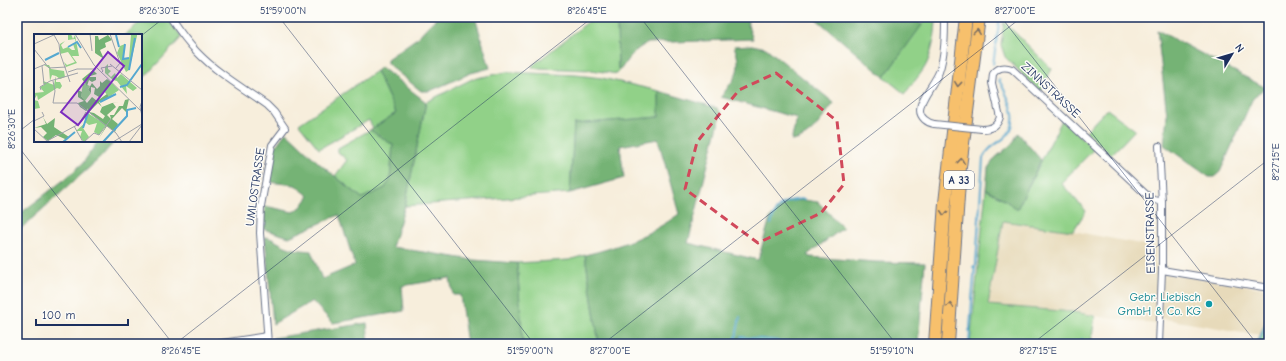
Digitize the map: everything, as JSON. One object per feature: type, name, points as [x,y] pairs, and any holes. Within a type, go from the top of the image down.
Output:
[{"type":"highway","name":"A 33","points":[[935,344],[945,203],[966,17]]},
{"type":"highway","name":"A 33","points":[[948,344],[960,167],[979,17]]},
{"type":"street","name":"UMLOSTRASSE","points":[[170,17],[184,38],[197,52],[215,68],[266,105],[274,112],[285,128],[272,145],[262,206],[260,233],[268,344]]},
{"type":"street","name":"ZINNSTRASSE","points":[[945,17],[943,50],[939,72],[922,103],[920,111],[924,120],[934,124],[982,129],[992,128],[997,124],[1000,117],[992,83],[993,74],[1001,67],[1007,67],[1012,69],[1151,199],[1162,202]]},
{"type":"street","name":"EISENSTRASSE","points":[[1159,146],[1162,202],[1162,270],[1159,344]]},
{"type":"street","points":[[1162,270],[1269,288]]},
{"type":"street","points":[[215,344],[268,336]]},
{"type":"highlighted area","points":[[776,73],[837,121],[844,184],[821,213],[758,243],[685,189],[697,142],[739,90]]},
{"type":"shaded area","points":[[1002,221],[1073,231],[1155,247],[1155,264],[1167,266],[1166,274],[1269,289],[1269,312],[1260,335],[1157,318],[1157,324],[1074,312],[988,306]]},
{"type":"green space","points":[[146,17],[167,17],[181,36],[180,39],[142,80],[142,34],[126,34]]},
{"type":"green space","points":[[438,17],[475,17],[490,68],[471,73],[430,91],[421,91],[390,66],[387,63],[387,59],[417,38]]},
{"type":"green space","points":[[594,17],[617,17],[618,69],[621,69],[617,74],[592,70],[533,68],[532,66]]},
{"type":"green space","points":[[617,17],[747,17],[749,29],[753,39],[648,43],[636,51],[621,69],[618,69]]},
{"type":"green space","points":[[814,17],[915,17],[922,25],[884,77]]},
{"type":"green space","points":[[927,17],[936,17],[935,34],[931,52],[925,67],[905,94],[884,77]]},
{"type":"green space","points":[[1004,22],[1052,69],[1040,91],[1005,57],[1001,45]]},
{"type":"green space","points":[[1157,30],[1266,88],[1258,93],[1252,100],[1220,172],[1214,177],[1209,177],[1164,145],[1167,115]]},
{"type":"green space","points":[[752,45],[766,48],[834,103],[816,127],[804,136],[791,141],[797,118],[721,97],[736,74],[738,68],[737,55],[734,46]]},
{"type":"green space","points":[[381,67],[426,102],[405,206],[392,247],[473,260],[517,263],[523,344],[467,344],[460,295],[453,295],[450,278],[402,286],[404,311],[333,323],[312,301],[273,324],[265,237],[271,238],[285,246],[298,250],[311,251],[322,279],[355,265],[339,215],[289,237],[263,229],[265,206],[293,212],[301,207],[309,196],[295,185],[269,182],[273,150],[286,132],[320,164],[362,198],[385,188],[390,180],[393,145],[370,130],[396,113],[376,71]]},
{"type":"green space","points":[[376,71],[396,113],[373,128],[369,120],[319,149],[299,124]]},
{"type":"green space","points":[[506,72],[576,75],[602,78],[659,91],[660,117],[574,124],[570,193],[405,206],[426,102],[472,79]]},
{"type":"green space","points":[[659,91],[717,108],[721,113],[688,243],[758,260],[770,218],[788,201],[804,200],[818,202],[843,228],[807,255],[810,257],[875,262],[925,263],[918,344],[822,344],[739,337],[736,344],[599,344],[585,255],[622,244],[646,234],[679,214],[658,139],[620,146],[624,178],[570,193],[574,124],[659,117]]},
{"type":"green space","points":[[1107,109],[1135,130],[1111,155],[1086,131]]},
{"type":"green space","points":[[1062,120],[1094,149],[1061,183],[1086,211],[1073,231],[1003,221],[988,305],[1074,312],[1095,316],[1091,344],[970,344],[986,189],[1017,209]]},
{"type":"green space","points":[[370,130],[393,145],[390,180],[385,188],[362,198],[335,176],[347,160],[338,152],[338,148]]},
{"type":"green space","points":[[1018,133],[1041,160],[1017,209],[986,189],[988,168],[995,158],[1013,143]]},
{"type":"green space","points":[[97,142],[114,142],[100,158],[17,232],[17,216],[65,179],[83,163]]},
{"type":"green space","points":[[585,255],[599,344],[523,344],[517,263],[569,260]]},
{"type":"green space","points":[[1269,312],[1269,344],[1257,344]]},
{"type":"green space","points":[[367,323],[369,344],[273,344],[273,338]]},
{"type":"green space","points":[[738,337],[822,344],[736,344]]},
{"type":"green space","points":[[262,339],[263,344],[230,344]]},
{"type":"waterway","points":[[993,64],[1000,17]]},
{"type":"waterway","points":[[973,267],[976,265],[983,158],[989,149],[1009,133],[1013,118],[1010,102],[999,80]]},
{"type":"waterway","points":[[771,224],[775,212],[782,204],[804,199]]},
{"type":"waterway","points":[[971,300],[975,266]]},
{"type":"waterway","points":[[969,330],[972,300]]},
{"type":"waterway","points":[[1258,344],[1269,316]]},
{"type":"waterway","points":[[735,342],[740,317]]},
{"type":"waterway","points":[[969,344],[970,330]]},
{"type":"waterway","points":[[741,337],[807,344]]},
{"type":"waterway","points":[[1081,344],[1082,339]]},
{"type":"place","name":"Gebr. Liebisch GmbH & Co. KG","points":[[1209,304]]}]
